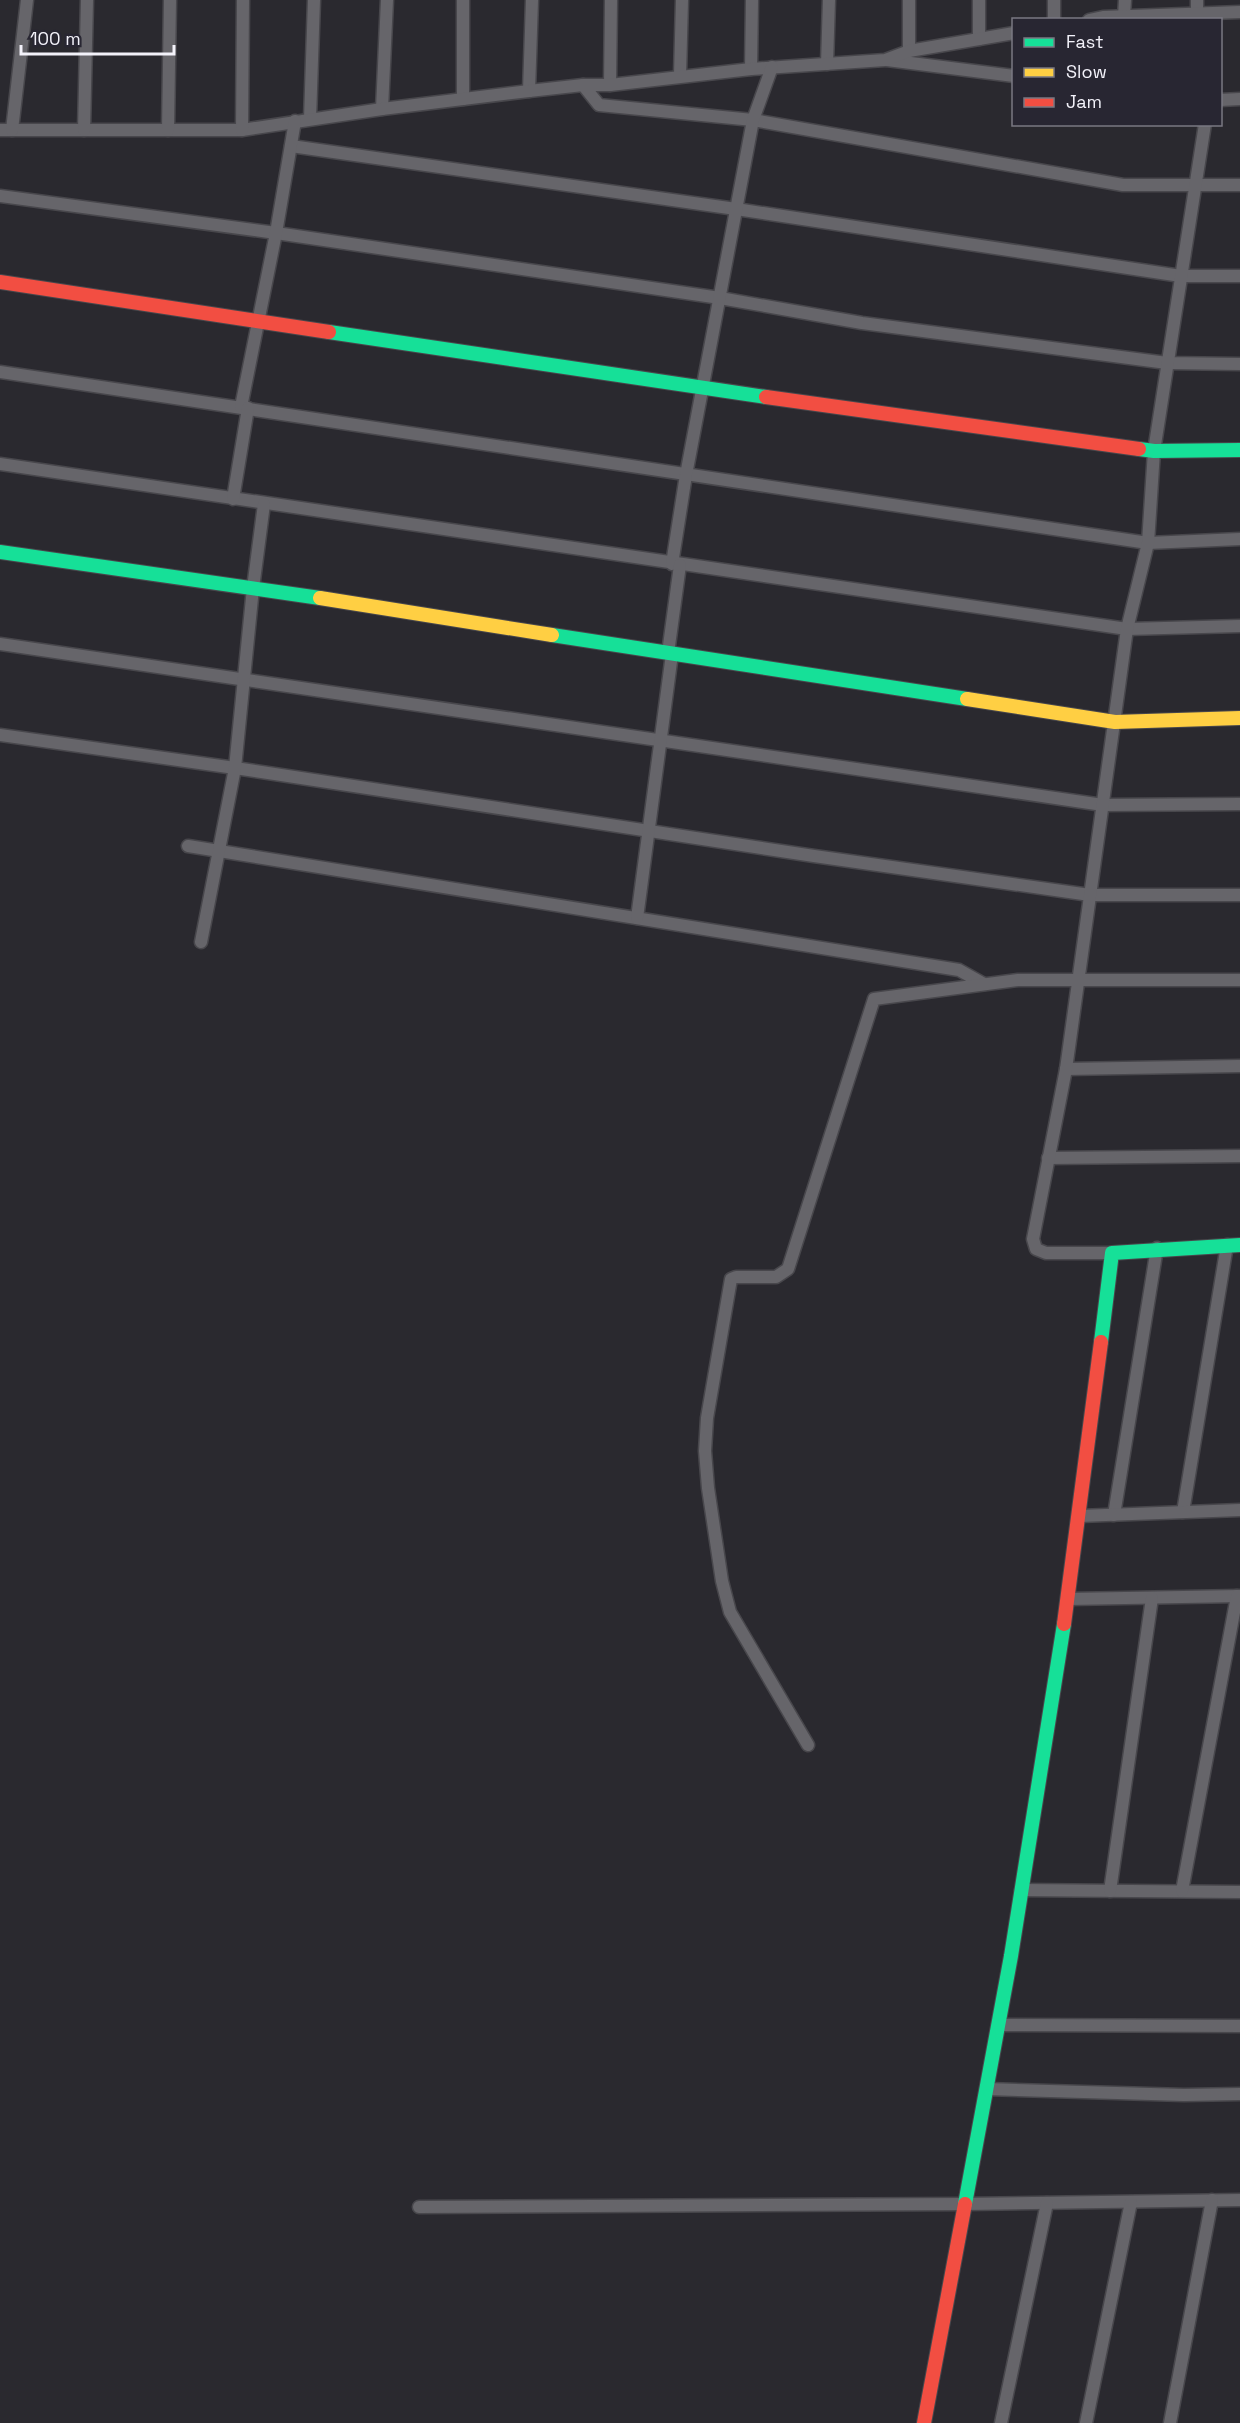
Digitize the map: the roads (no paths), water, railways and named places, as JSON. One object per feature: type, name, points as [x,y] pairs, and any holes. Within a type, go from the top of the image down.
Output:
[{"type":"street","points":[[27,0],[6,130],[242,130],[382,109],[583,85],[610,85],[680,75],[772,67],[885,60],[1012,76]]},
{"type":"street","points":[[84,130],[87,0]]},
{"type":"street","points":[[168,130],[170,0]]},
{"type":"street","points":[[242,130],[243,0]]},
{"type":"street","points":[[310,119],[314,0]]},
{"type":"street","points":[[382,109],[387,0]]},
{"type":"street","points":[[463,0],[463,99]]},
{"type":"street","points":[[529,91],[532,0]]},
{"type":"street","points":[[610,85],[611,0]]},
{"type":"street","points":[[680,75],[682,0]]},
{"type":"street","points":[[751,69],[752,0]]},
{"type":"street","points":[[827,64],[829,0]]},
{"type":"street","points":[[909,0],[909,51]]},
{"type":"street","points":[[979,0],[979,39]]},
{"type":"street","points":[[1054,0],[1054,18]]},
{"type":"street","points":[[1124,16],[1125,0]]},
{"type":"street","points":[[1197,0],[1197,13]]},
{"type":"street","points":[[1106,18],[1197,13],[1236,8]]},
{"type":"street","points":[[885,60],[909,51],[1012,33]]},
{"type":"street","points":[[637,918],[647,831],[662,741],[676,564],[686,475],[753,120],[772,67]]},
{"type":"street","points":[[583,85],[599,105],[753,120],[1123,185],[1240,185]]},
{"type":"street","points":[[1222,100],[1240,99]]},
{"type":"street","points":[[233,499],[259,322],[295,121]]},
{"type":"street","points":[[1183,1512],[1234,1245],[1157,1248],[1112,1253],[1046,1253],[1036,1249],[1033,1239],[1065,1069],[1127,629],[1148,543],[1154,451],[1205,126]]},
{"type":"street","points":[[291,146],[736,209],[1181,276],[1240,276]]},
{"type":"street","points":[[0,196],[276,233],[720,298],[862,323],[1167,363],[1240,364]]},
{"type":"street","points":[[0,282],[702,388],[1154,451],[1240,450]]},
{"type":"street","points":[[0,372],[1148,543],[1240,539]]},
{"type":"street","points":[[0,464],[1127,629],[1240,626]]},
{"type":"street","points":[[201,942],[235,768],[264,504]]},
{"type":"street","points":[[0,552],[253,588],[1115,722],[1240,718]]},
{"type":"street","points":[[0,644],[1103,805],[1240,804]]},
{"type":"street","points":[[0,735],[1090,895],[1240,895]]},
{"type":"street","points":[[188,846],[959,970],[984,984]]},
{"type":"street","points":[[808,1745],[730,1612],[722,1581],[708,1488],[705,1451],[707,1418],[731,1279],[736,1277],[776,1278],[788,1269],[874,999],[1018,980],[1240,980]]},
{"type":"street","points":[[1065,1069],[1240,1066]]},
{"type":"street","points":[[1048,1158],[1240,1156]]},
{"type":"street","points":[[1114,1515],[1157,1248]]},
{"type":"street","points":[[924,2423],[1022,1890],[1068,1599],[1112,1253]]},
{"type":"street","points":[[1079,1516],[1240,1510]]},
{"type":"street","points":[[1068,1599],[1239,1596],[1182,1891]]},
{"type":"street","points":[[1110,1891],[1152,1598]]},
{"type":"street","points":[[1022,1890],[1240,1892]]},
{"type":"street","points":[[998,2025],[1240,2026]]},
{"type":"street","points":[[987,2089],[1184,2095],[1240,2094]]},
{"type":"street","points":[[1170,2423],[1212,2200]]},
{"type":"street","points":[[419,2207],[1240,2200]]},
{"type":"street","points":[[1086,2423],[1131,2202]]},
{"type":"street","points":[[1001,2423],[1047,2203]]}]
